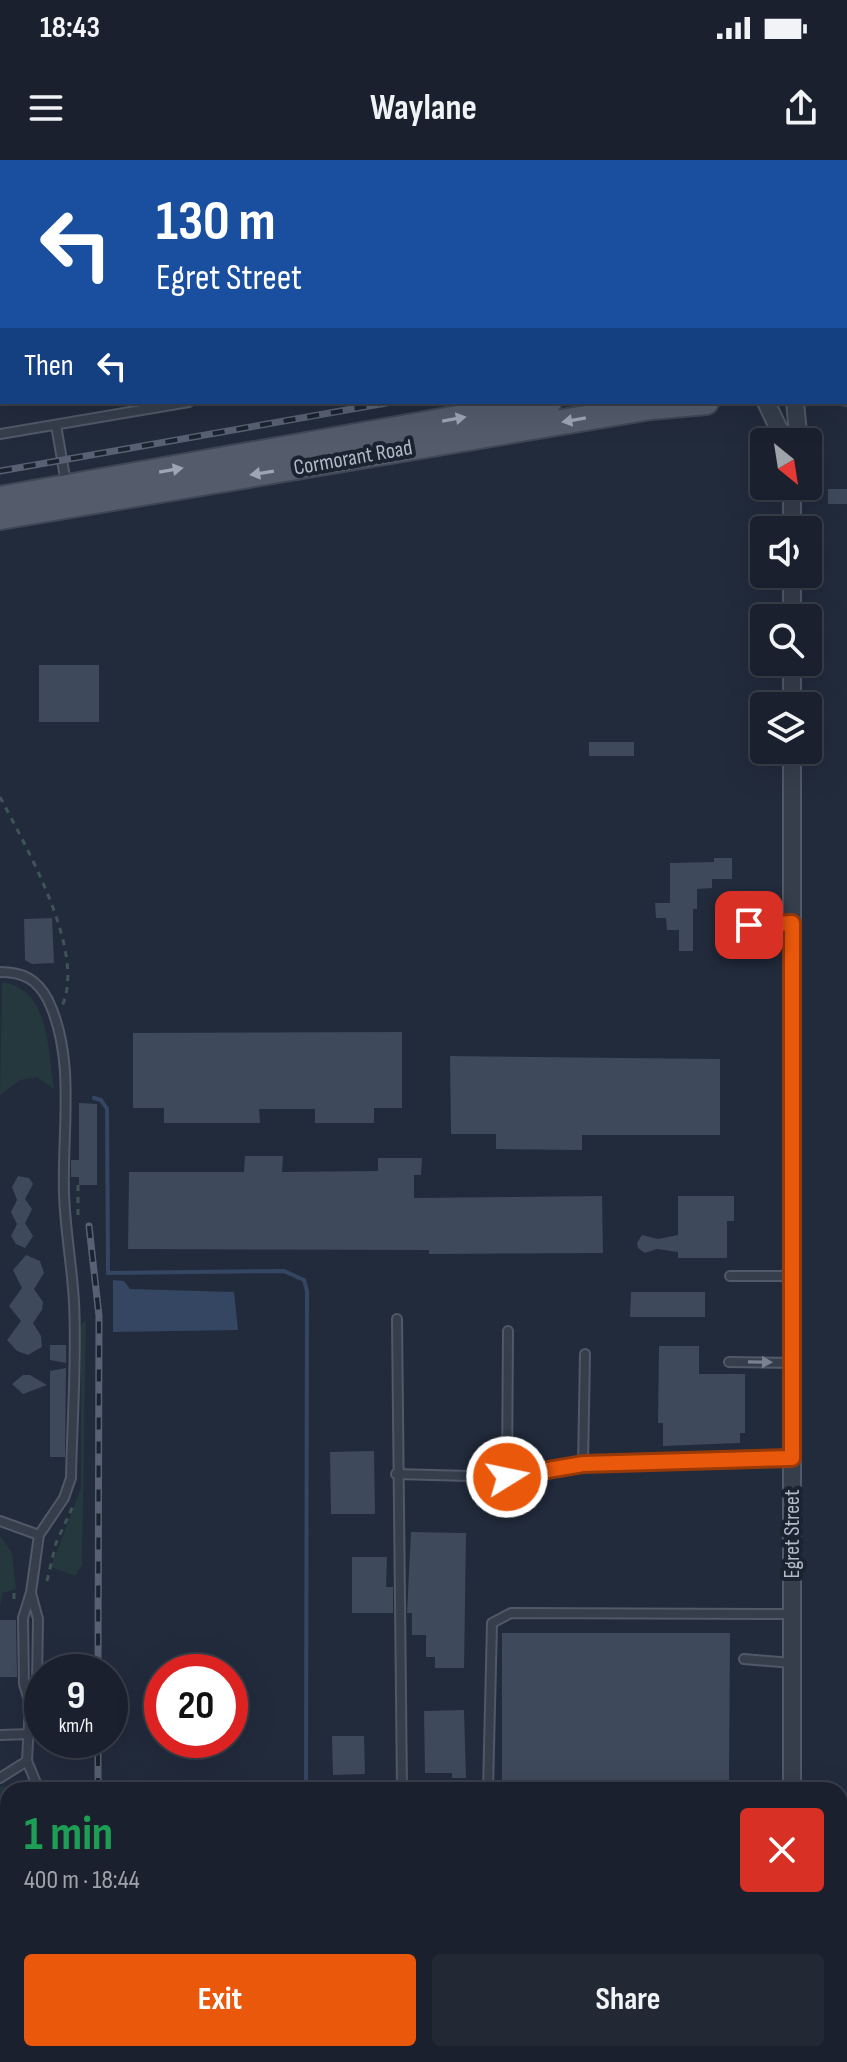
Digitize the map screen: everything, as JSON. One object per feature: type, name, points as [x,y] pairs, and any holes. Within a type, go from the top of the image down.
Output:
[{"type":"main road","name":"Cormorant Road","points":[[0,499],[538,404]]},
{"type":"main road","name":"Cormorant Road","points":[[0,517],[651,407],[684,404]]},
{"type":"street","points":[[767,404],[778,428]]},
{"type":"street","points":[[795,404],[798,428]]},
{"type":"street","name":"Egret Street","points":[[792,764],[792,1782]]},
{"type":"lane","points":[[0,434],[177,404]]},
{"type":"lane","points":[[56,425],[66,488]]},
{"type":"lane","points":[[749,925],[792,923]]},
{"type":"lane","points":[[0,972],[18,972],[35,980],[56,1020],[65,1070],[64,1194],[74,1303],[71,1478],[64,1498],[39,1535],[31,1592],[23,1618],[24,1684]]},
{"type":"lane","points":[[730,1276],[792,1276]]},
{"type":"lane","points":[[397,1319],[396,1474],[402,1782]]},
{"type":"lane","points":[[507,1477],[508,1331]]},
{"type":"lane","points":[[583,1464],[585,1354]]},
{"type":"lane","points":[[729,1362],[792,1363]]},
{"type":"lane","points":[[396,1474],[507,1477],[583,1464],[792,1458]]},
{"type":"lane","points":[[0,1521],[39,1535]]},
{"type":"lane","points":[[31,1592],[38,1619],[37,1654]]},
{"type":"lane","points":[[488,1782],[492,1623],[511,1613],[792,1614]]},
{"type":"lane","points":[[744,1659],[792,1663]]},
{"type":"lane","points":[[0,1735],[24,1734]]},
{"type":"lane","points":[[27,1758],[36,1782]]},
{"type":"lane","points":[[0,1778],[27,1761]]},
{"type":"path","points":[[0,797],[56,911],[66,963],[67,996],[56,1020]]},
{"type":"green space","points":[[2,982],[18,987],[30,996],[38,1009],[44,1024],[54,1089],[37,1077],[20,1080],[0,1095]]},
{"type":"green space","points":[[86,1319],[82,1565],[75,1576],[51,1567],[81,1488],[81,1325]]},
{"type":"green space","points":[[0,1536],[12,1553],[16,1589],[2,1593],[0,1607]]},
{"type":"water","points":[[113,1280],[124,1281],[130,1289],[234,1292],[238,1330],[113,1332]]},
{"type":"building","points":[[828,489],[847,489],[847,504],[828,504]]},
{"type":"building","points":[[39,665],[99,665],[99,722],[39,722]]},
{"type":"building","points":[[589,742],[634,742],[634,756],[589,756]]},
{"type":"building","points":[[714,858],[732,858],[732,879],[712,879],[712,888],[697,889],[697,909],[693,909],[693,951],[679,951],[679,930],[667,930],[666,918],[656,918],[655,903],[670,903],[670,863],[714,862]]},
{"type":"building","points":[[52,918],[54,963],[32,964],[25,960],[24,919]]},
{"type":"building","points":[[402,1032],[402,1108],[374,1108],[374,1123],[315,1123],[315,1109],[259,1109],[260,1123],[164,1123],[164,1108],[133,1108],[133,1033]]},
{"type":"building","points":[[450,1056],[720,1059],[720,1135],[582,1135],[582,1150],[496,1149],[496,1134],[451,1134]]},
{"type":"building","points":[[79,1103],[97,1104],[97,1185],[79,1185],[79,1177],[71,1177],[71,1160],[79,1160]]},
{"type":"building","points":[[245,1156],[283,1156],[282,1172],[378,1171],[378,1158],[422,1158],[421,1175],[414,1175],[414,1198],[602,1196],[603,1253],[429,1254],[429,1250],[128,1249],[129,1172],[244,1172]]},
{"type":"building","points":[[18,1176],[29,1178],[33,1184],[25,1199],[32,1209],[25,1223],[33,1236],[25,1248],[16,1244],[11,1236],[17,1224],[11,1212],[17,1200],[12,1187]]},
{"type":"building","points":[[678,1196],[734,1196],[734,1221],[727,1221],[727,1258],[678,1258],[678,1252],[657,1249],[645,1253],[638,1248],[637,1243],[642,1235],[658,1239],[678,1235]]},
{"type":"building","points":[[26,1255],[40,1261],[44,1273],[34,1289],[43,1302],[42,1310],[33,1323],[41,1336],[42,1347],[28,1355],[17,1351],[7,1340],[21,1321],[9,1306],[22,1288],[13,1270]]},
{"type":"building","points":[[631,1292],[705,1292],[705,1317],[630,1317]]},
{"type":"building","points":[[50,1345],[66,1345],[66,1363],[50,1360]]},
{"type":"building","points":[[659,1346],[699,1346],[699,1374],[745,1374],[745,1433],[740,1433],[740,1443],[663,1446],[663,1423],[658,1423]]},
{"type":"building","points":[[66,1368],[65,1457],[50,1457],[50,1371]]},
{"type":"building","points":[[23,1375],[30,1375],[47,1385],[23,1394],[12,1384]]},
{"type":"building","points":[[374,1451],[375,1514],[331,1514],[330,1452]]},
{"type":"building","points":[[411,1532],[466,1533],[464,1668],[435,1668],[435,1657],[426,1657],[426,1635],[412,1635],[412,1613],[407,1613]]},
{"type":"building","points":[[352,1557],[387,1557],[386,1587],[393,1587],[393,1613],[352,1613]]},
{"type":"building","points":[[0,1620],[16,1620],[17,1677],[0,1677]]},
{"type":"building","points":[[502,1633],[730,1633],[729,1780],[502,1780]]},
{"type":"building","points":[[464,1710],[466,1778],[452,1778],[452,1773],[425,1773],[424,1711]]},
{"type":"building","points":[[332,1736],[364,1736],[365,1774],[333,1775]]},
{"type":"waterway","points":[[94,1098],[101,1100],[107,1109],[108,1273],[284,1271],[304,1280],[307,1291],[306,1782]]},
{"type":"railway","points":[[0,471],[381,404]]},
{"type":"railway","points":[[89,1226],[99,1316],[98,1654]]},
{"type":"railway","points":[[98,1758],[98,1782]]},
{"type":"route","points":[[507,1477],[583,1464],[792,1458],[792,923],[749,925]]}]
